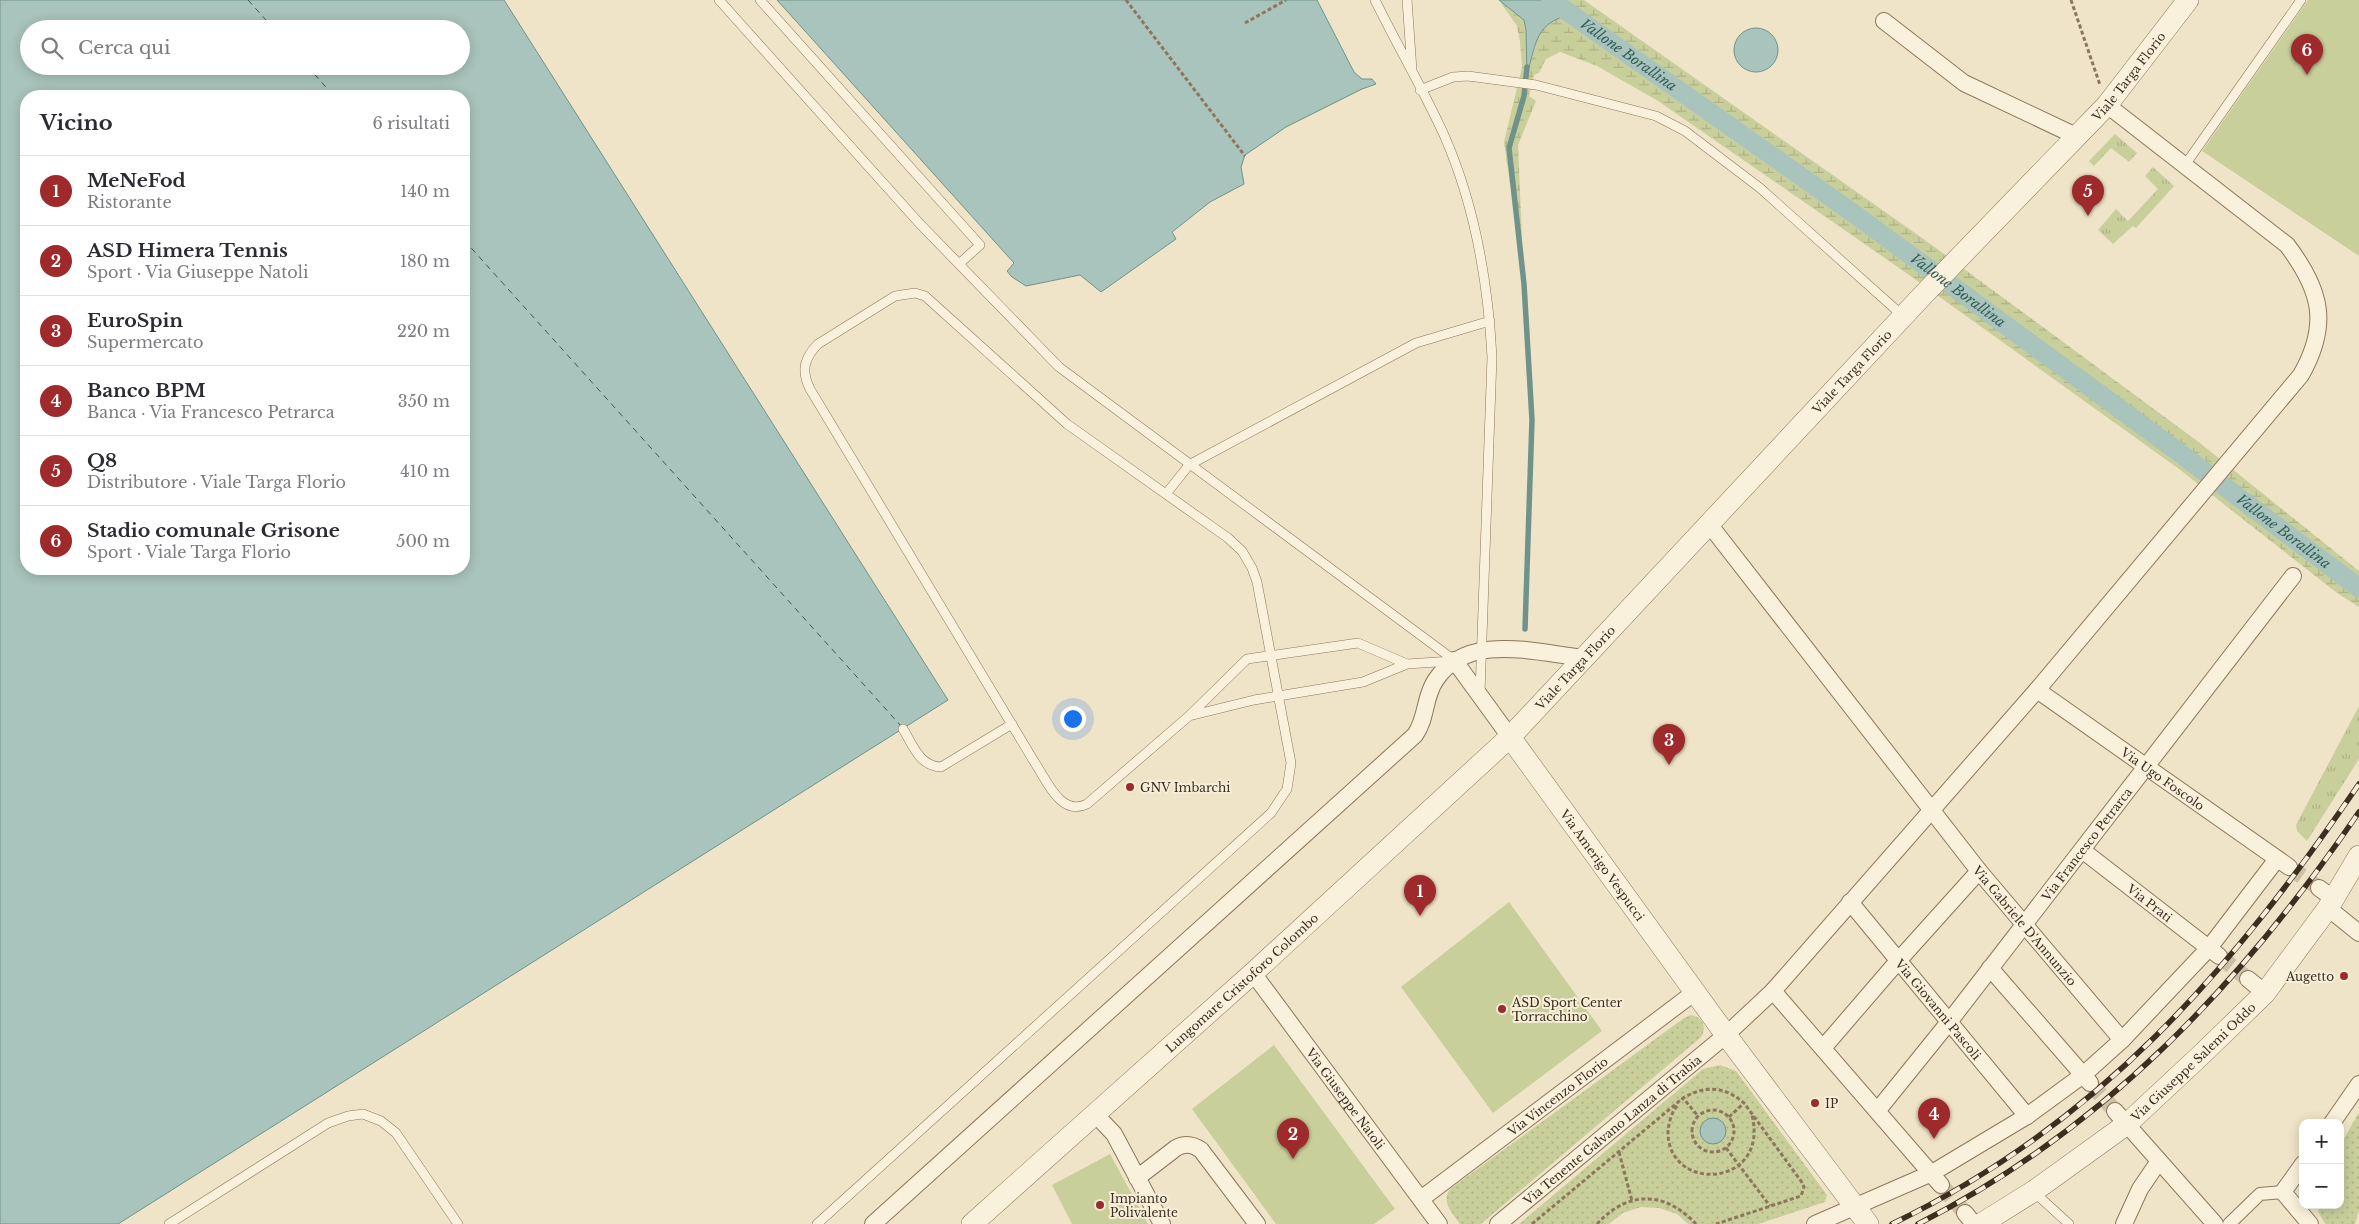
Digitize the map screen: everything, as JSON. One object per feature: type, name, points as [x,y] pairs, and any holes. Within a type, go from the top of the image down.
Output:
[{"type":"street","name":"Viale Targa Florio","points":[[1510,738],[1903,316],[2107,105],[2188,0]]},
{"type":"street","points":[[1884,21],[1964,82],[2076,136]]},
{"type":"street","name":"Via Tenente Galvano Lanza di Trabia","points":[[1498,1224],[1726,1035],[1773,991],[2037,690],[2301,375],[2313,354],[2319,334],[2313,285],[2304,267],[2286,245],[2107,105]]},
{"type":"street","name":"Via Gabriele D'Annunzio","points":[[1709,524],[1979,871],[2122,1040]]},
{"type":"street","name":"Via Francesco Petrarca","points":[[1878,1110],[1949,1022],[2293,576]]},
{"type":"street","points":[[872,1224],[1415,734],[1424,716],[1427,698],[1434,682],[1454,660],[1482,649],[1494,648],[1585,658]]},
{"type":"street","points":[[1454,660],[1510,738]]},
{"type":"street","name":"Via Ugo Foscolo","points":[[2037,690],[2283,863],[2214,952]]},
{"type":"street","name":"Lungomare Cristoforo Colombo","points":[[972,1224],[1253,973],[1510,738]]},
{"type":"street","name":"Via Amerigo Vespucci","points":[[1510,738],[1726,1035],[1868,1224]]},
{"type":"street","name":"Via Prati","points":[[2082,850],[2214,952]]},
{"type":"street","name":"Via Giuseppe Salemi Oddo","points":[[1973,1220],[2034,1192],[2265,992],[2327,898],[2359,856]]},
{"type":"street","points":[[1823,1048],[1979,871]]},
{"type":"street","points":[[2327,898],[2359,933]]},
{"type":"street","name":"Via Giovanni Pascoli","points":[[1850,902],[2027,1116]]},
{"type":"street","points":[[1815,1224],[1855,1206],[1936,1179],[2027,1116],[2086,1079],[2122,1040],[2214,952]]},
{"type":"street","points":[[1990,968],[2086,1079]]},
{"type":"street","name":"Via Giuseppe Natoli","points":[[1253,973],[1439,1224]]},
{"type":"street","points":[[2248,979],[2265,992]]},
{"type":"street","points":[[1773,991],[1936,1179]]},
{"type":"street","name":"Via Vincenzo Florio","points":[[1420,1199],[1695,992]]},
{"type":"street","points":[[2335,1119],[2359,1084]]},
{"type":"street","points":[[1095,1114],[1114,1134],[1162,1224]]},
{"type":"street","points":[[2121,1117],[2215,1224]]},
{"type":"street","points":[[1136,1178],[1176,1148],[1182,1145],[1195,1146],[1201,1150],[1257,1224]]},
{"type":"street","points":[[2124,1224],[2140,1189],[2159,1161]]},
{"type":"street","points":[[2228,1224],[2260,1194],[2283,1192],[2299,1170]]},
{"type":"street","points":[[2283,1192],[2310,1224]]},
{"type":"lane","points":[[760,0],[980,245],[959,264]]},
{"type":"lane","points":[[1374,0],[1444,136],[1466,194],[1478,246],[1490,321],[1492,357],[1480,696]]},
{"type":"lane","points":[[1407,0],[1412,75]]},
{"type":"lane","points":[[2185,165],[2301,0]]},
{"type":"lane","points":[[721,1],[920,224],[1059,366],[1454,660]]},
{"type":"lane","points":[[1420,90],[1453,77],[1513,82],[1536,85],[1656,116],[1685,131],[1760,188],[1903,316]]},
{"type":"lane","points":[[817,1224],[1271,813],[1287,789],[1291,763],[1279,696],[1271,656],[1257,582],[1252,568],[1242,551],[1228,538],[1067,424],[925,296],[915,293],[895,296],[818,344],[811,351],[804,370],[810,389],[1012,724],[1058,799],[1063,804],[1075,808],[1087,804],[1189,716],[1247,659],[1271,656],[1358,643],[1407,664]]},
{"type":"lane","points":[[1166,494],[1190,465],[1416,343],[1490,321]]},
{"type":"lane","points":[[1189,716],[1279,696],[1363,682],[1407,664],[1454,660]]},
{"type":"lane","points":[[903,729],[922,760],[927,764],[941,767],[1012,724]]},
{"type":"lane","points":[[169,1224],[328,1123],[348,1116],[363,1114],[381,1121],[396,1133],[458,1224]]},
{"type":"lane","points":[[2034,1192],[2069,1224]]},
{"type":"path","points":[[1126,0],[1245,156]]},
{"type":"path","points":[[1245,23],[1286,0]]},
{"type":"path","points":[[2071,0],[2107,105]]},
{"type":"path","points":[[1532,1224],[1683,1098],[1695,1091],[1708,1088],[1728,1092],[1744,1103],[1804,1187],[1801,1196],[1716,1224]]},
{"type":"path","points":[[1683,1098],[1674,1109],[1669,1123],[1668,1138],[1673,1152],[1682,1164],[1694,1172],[1708,1176],[1723,1174],[1747,1158],[1753,1144],[1755,1130],[1752,1115],[1744,1103]]},
{"type":"path","points":[[1683,1098],[1698,1116]]},
{"type":"path","points":[[1729,1118],[1744,1103]]},
{"type":"path","points":[[1709,1110],[1716,1110],[1729,1118],[1733,1124],[1733,1137],[1726,1148],[1713,1153],[1706,1152],[1695,1144],[1691,1130],[1692,1123],[1698,1116],[1709,1110]]},
{"type":"path","points":[[1726,1148],[1770,1206]]},
{"type":"path","points":[[1619,1152],[1632,1201]]},
{"type":"path","points":[[1597,1224],[1609,1211],[1632,1201],[1646,1198],[1665,1201],[1683,1210],[1696,1224]]},
{"type":"green space","points":[[1499,0],[1524,20],[1527,72],[1543,28],[1559,18],[1572,14],[1557,0],[1584,0],[1925,240],[2200,443],[2359,571],[2359,607],[2337,593],[2179,469],[1902,270],[1658,101],[1597,66],[1560,52],[1546,59],[1539,73],[1534,75],[1529,96],[1536,101],[1518,145],[1524,284],[1504,142],[1522,67],[1520,42],[1517,26]]},
{"type":"green space","points":[[2308,0],[2359,0],[2359,256],[2202,151]]},
{"type":"green space","points":[[2115,134],[2137,153],[2129,162],[2111,148],[2094,166],[2089,161]]},
{"type":"green space","points":[[2153,167],[2174,186],[2136,228],[2133,226],[2113,244],[2098,230],[2116,209],[2128,221],[2158,189],[2145,176]]},
{"type":"green space","points":[[2359,706],[2359,759],[2307,841],[2297,831],[2296,825]]},
{"type":"green space","name":"ASD Sport Center Torracchino","points":[[1509,902],[1602,1031],[1493,1113],[1401,987]]},
{"type":"green space","points":[[1691,1015],[1699,1018],[1703,1024],[1704,1030],[1700,1038],[1481,1224],[1460,1224],[1447,1203],[1450,1189],[1684,1018]]},
{"type":"green space","points":[[1274,1045],[1395,1209],[1374,1224],[1276,1224],[1192,1109]]},
{"type":"green space","points":[[1720,1065],[1736,1071],[1827,1195],[1825,1202],[1758,1224],[1688,1224],[1677,1214],[1659,1208],[1641,1207],[1623,1213],[1609,1224],[1519,1224],[1703,1069]]},
{"type":"green space","points":[[2359,1112],[2359,1210],[2355,1224],[2325,1224],[2319,1209],[2344,1209],[2344,1139]]},
{"type":"green space","name":"Impianto Polivalente","points":[[1110,1154],[1148,1224],[1072,1224],[1052,1185]]},
{"type":"water","points":[[0,0],[504,0],[948,700],[118,1224],[0,1224]]},
{"type":"water","points":[[777,0],[1317,0],[1354,72],[1362,79],[1372,79],[1376,84],[1362,89],[1286,127],[1245,155],[1241,167],[1244,184],[1210,202],[1172,232],[1176,239],[1101,292],[1080,275],[1026,286],[1012,277],[1007,271],[1014,263]]},
{"type":"water","points":[[1499,0],[1557,0],[1572,14],[1560,18],[1544,28],[1536,43],[1527,74],[1524,20]]},
{"type":"water","points":[[1760,28],[1772,34],[1777,41],[1777,59],[1772,66],[1765,71],[1752,72],[1744,69],[1737,62],[1734,46],[1737,38],[1744,31]]},
{"type":"water","points":[[1713,1118],[1722,1122],[1726,1131],[1722,1140],[1713,1144],[1704,1140],[1700,1131],[1704,1122]]},
{"type":"waterway","name":"Vallone Borallina","points":[[1551,0],[1857,216],[2173,448],[2359,588]]},
{"type":"waterway","points":[[1525,629],[1532,420],[1524,284],[1509,148],[1524,96],[1527,67]]},
{"type":"ferry route","points":[[248,0],[266,20]]},
{"type":"ferry route","points":[[315,75],[329,90]]},
{"type":"ferry route","points":[[470,247],[901,726]]},
{"type":"tunnel","points":[[2289,867],[2319,888]]},
{"type":"tunnel","points":[[2219,956],[2248,979]]},
{"type":"tunnel","points":[[2090,1083],[2115,1111]]},
{"type":"tunnel","points":[[1941,1185],[1965,1213]]},
{"type":"railway","points":[[1892,1224],[1966,1184],[2034,1139],[2097,1090],[2156,1036],[2210,979],[2262,917],[2359,784]]},
{"type":"railway","points":[[1918,1224],[1986,1186],[2049,1144],[2109,1097],[2165,1046],[2217,992],[2267,935],[2314,875],[2359,812]]},
{"type":"place","name":"Stadio comunale Grisone","points":[[2307,75]]},
{"type":"place","name":"Q8","points":[[2088,216]]},
{"type":"place","name":"EuroSpin","points":[[1669,765]]},
{"type":"place","name":"GNV Imbarchi","points":[[1130,787]]},
{"type":"place","name":"MeNeFod","points":[[1420,916]]},
{"type":"place","name":"Augetto","points":[[2344,976]]},
{"type":"place","name":"ASD Sport Center Torracchino","points":[[1502,1009]]},
{"type":"place","name":"IP","points":[[1815,1103]]},
{"type":"place","name":"Banco BPM","points":[[1934,1139]]},
{"type":"place","name":"ASD Himera Tennis","points":[[1293,1159]]},
{"type":"place","name":"Impianto Polivalente","points":[[1100,1205]]}]
